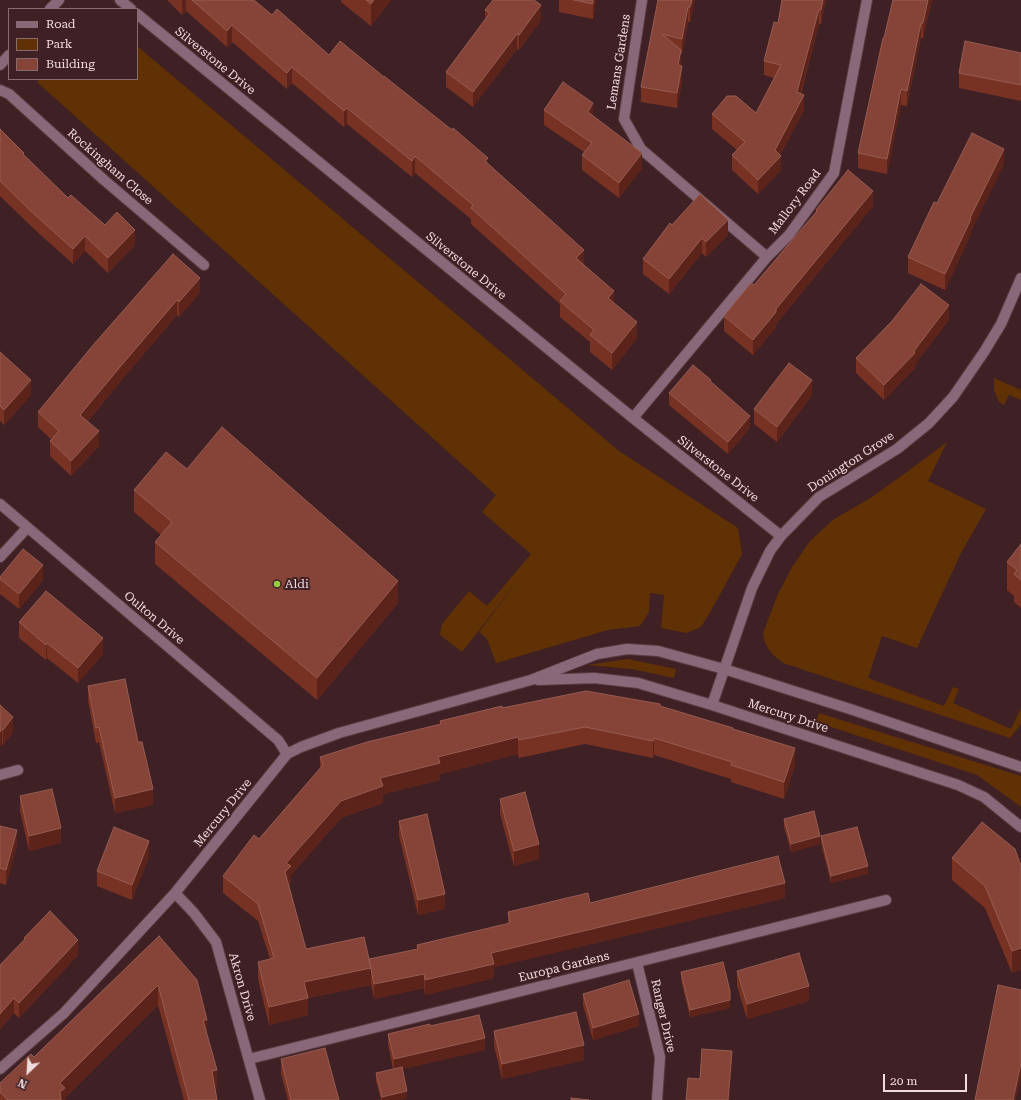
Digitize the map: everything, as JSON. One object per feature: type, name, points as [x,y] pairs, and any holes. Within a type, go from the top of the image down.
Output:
[{"type":"street","points":[[51,8],[59,0]]},
{"type":"street","points":[[120,0],[130,8]]},
{"type":"street","name":"Lemans Gardens","points":[[642,0],[624,119],[641,149],[767,257]]},
{"type":"street","name":"Mallory Road","points":[[633,418],[767,257],[789,235],[834,173],[867,0]]},
{"type":"street","name":"Silverstone Drive","points":[[138,15],[633,418],[781,536]]},
{"type":"street","points":[[0,64],[8,56]]},
{"type":"street","name":"Rockingham Close","points":[[0,90],[9,94],[104,180],[204,265]]},
{"type":"street","name":"Donington Grove","points":[[712,705],[752,588],[770,551],[781,536],[819,497],[897,449],[930,423],[953,397],[984,352],[1001,324],[1021,278]]},
{"type":"street","name":"Oulton Drive","points":[[0,504],[278,740],[287,754]]},
{"type":"street","points":[[0,557],[27,528]]},
{"type":"street","name":"Mercury Drive","points":[[0,1069],[64,1013],[175,893],[287,754],[301,747],[339,733],[531,680],[597,654],[627,649],[658,651],[724,669],[865,714],[1021,767]]},
{"type":"street","name":"Mercury Drive","points":[[531,680],[594,678],[638,683],[712,705],[958,785],[984,797],[1021,827]]},
{"type":"street","points":[[0,775],[18,770]]},
{"type":"street","name":"Akron Drive","points":[[175,893],[194,913],[216,942],[260,1100]]},
{"type":"street","name":"Europa Gardens","points":[[249,1059],[886,900]]},
{"type":"street","name":"Ranger Drive","points":[[637,963],[660,1057],[657,1100]]},
{"type":"green space","points":[[138,47],[619,451],[738,528],[742,554],[701,627],[686,633],[661,628],[664,595],[650,593],[649,612],[640,626],[608,630],[496,663],[487,639],[479,632],[520,578],[462,652],[440,635],[442,624],[469,591],[487,606],[531,554],[482,512],[496,495],[37,82],[38,80],[138,80]]},
{"type":"green space","points":[[994,378],[1021,390],[1021,400],[1009,395],[1004,405],[999,402],[994,390]]},
{"type":"green space","points":[[947,442],[928,481],[986,509],[961,553],[917,648],[882,636],[868,678],[944,706],[953,687],[959,689],[953,703],[1011,729],[1021,708],[1021,724],[1010,738],[783,663],[772,654],[765,643],[763,633],[778,594],[792,567],[810,541],[834,519],[869,499]]},
{"type":"green space","points":[[628,659],[676,669],[674,678],[632,669],[587,665]]},
{"type":"green space","points":[[819,713],[1021,776],[1021,807],[977,775],[816,722]]},
{"type":"building","points":[[192,0],[254,0],[272,15],[277,9],[329,55],[340,41],[452,130],[453,128],[488,158],[485,161],[584,250],[576,258],[614,291],[608,298],[637,322],[612,353],[590,335],[594,330],[560,301],[566,294],[471,208],[473,205],[415,156],[412,161],[347,108],[344,111],[292,67],[287,73],[232,25],[227,31]]},
{"type":"building","points":[[366,0],[374,0],[371,4]]},
{"type":"building","points":[[493,0],[534,0],[541,5],[473,92],[446,72],[490,13],[485,10]]},
{"type":"building","points":[[574,0],[593,0],[593,4]]},
{"type":"building","points":[[658,0],[692,0],[690,7],[688,7],[682,39],[662,34],[681,50],[678,65],[682,66],[677,93],[641,87]]},
{"type":"building","points":[[782,0],[823,0],[821,10],[819,9],[797,92],[804,95],[775,150],[781,156],[758,180],[732,155],[745,142],[712,114],[727,96],[736,96],[756,113],[781,65],[764,61],[774,22],[778,23]]},
{"type":"building","points":[[893,0],[928,0],[923,23],[921,23],[907,91],[901,89],[887,159],[858,153],[883,38]]},
{"type":"building","points":[[965,41],[1021,53],[1021,85],[959,73]]},
{"type":"building","points":[[563,82],[593,103],[588,112],[642,153],[619,183],[582,155],[592,143],[544,110]]},
{"type":"building","points":[[0,129],[68,198],[71,195],[105,225],[117,212],[135,230],[108,258],[85,236],[73,249],[0,181]]},
{"type":"building","points":[[972,133],[1004,149],[970,218],[971,219],[945,274],[908,257],[934,202],[937,203]]},
{"type":"building","points":[[848,170],[873,191],[776,309],[776,312],[753,340],[724,316],[751,283],[754,285],[817,211],[816,210]]},
{"type":"building","points":[[700,194],[728,220],[706,242],[702,238],[669,279],[643,259],[670,223],[672,225]]},
{"type":"building","points":[[173,254],[200,278],[179,302],[177,300],[80,415],[99,431],[71,461],[50,441],[59,431],[38,412],[94,344]]},
{"type":"building","points":[[921,284],[949,305],[914,351],[915,353],[884,385],[856,358],[892,321]]},
{"type":"building","points":[[0,352],[31,380],[4,410],[0,406]]},
{"type":"building","points":[[789,363],[812,380],[777,427],[754,409]]},
{"type":"building","points":[[693,365],[750,416],[728,442],[669,393]]},
{"type":"building","name":"Aldi","points":[[222,427],[398,581],[317,678],[155,542],[172,522],[134,490],[166,452],[187,469]]},
{"type":"building","points":[[1021,544],[1021,580],[1014,574],[1017,570],[1007,562]]},
{"type":"building","points":[[23,549],[43,565],[19,594],[0,579],[0,577]]},
{"type":"building","points":[[46,591],[103,638],[78,668],[47,643],[46,645],[19,622]]},
{"type":"building","points":[[125,679],[138,742],[142,742],[153,789],[115,798],[99,727],[96,728],[88,686]]},
{"type":"building","points":[[586,691],[660,704],[660,706],[795,748],[784,782],[731,765],[732,762],[654,738],[653,741],[585,727],[519,740],[518,737],[438,757],[440,763],[380,778],[383,786],[341,801],[286,863],[291,866],[285,872],[306,949],[364,937],[371,968],[304,982],[308,998],[269,1007],[258,962],[274,958],[258,904],[223,876],[254,835],[259,839],[323,765],[320,757],[367,742],[441,724],[440,721],[502,706],[502,708]]},
{"type":"building","points":[[0,705],[13,717],[0,732]]},
{"type":"building","points":[[52,789],[61,828],[29,836],[20,796]]},
{"type":"building","points":[[525,792],[539,844],[514,851],[500,799]]},
{"type":"building","points":[[814,811],[820,836],[791,844],[784,819]]},
{"type":"building","points":[[427,814],[445,894],[418,900],[399,821]]},
{"type":"building","points":[[982,822],[1015,849],[1021,866],[1021,948],[1012,951],[985,886],[952,858]]},
{"type":"building","points":[[0,826],[17,830],[6,870],[0,868]]},
{"type":"building","points":[[114,827],[149,841],[132,885],[97,871]]},
{"type":"building","points":[[857,827],[868,866],[831,876],[821,836]]},
{"type":"building","points":[[778,856],[785,883],[491,953],[494,964],[425,980],[424,974],[374,984],[369,959],[418,949],[417,945],[510,923],[508,912],[588,893],[590,903]]},
{"type":"building","points":[[50,911],[78,940],[19,1003],[14,998],[0,1014],[0,965]]},
{"type":"building","points":[[159,936],[197,980],[207,1020],[203,1020],[217,1070],[212,1071],[217,1100],[189,1100],[158,985],[60,1083],[65,1088],[60,1092],[61,1100],[8,1100],[0,1092],[0,1083],[31,1054],[34,1057]]},
{"type":"building","points":[[799,953],[809,986],[747,1004],[737,971]]},
{"type":"building","points":[[723,962],[730,991],[730,1000],[690,1010],[681,972]]},
{"type":"building","points":[[629,980],[639,1014],[593,1028],[583,994]]},
{"type":"building","points":[[998,985],[1021,990],[1021,1063],[1013,1100],[975,1100]]},
{"type":"building","points":[[576,1012],[584,1045],[502,1064],[494,1031]]},
{"type":"building","points":[[479,1015],[485,1038],[394,1059],[388,1034],[430,1024],[430,1026]]},
{"type":"building","points":[[325,1048],[339,1100],[291,1100],[281,1059]]},
{"type":"building","points":[[702,1049],[732,1051],[728,1100],[686,1100],[688,1078],[700,1079]]},
{"type":"building","points":[[402,1067],[407,1091],[382,1097],[376,1073]]},
{"type":"building","points":[[571,1098],[589,1100],[571,1100]]},
{"type":"place","name":"Aldi","points":[[277,584]]}]
